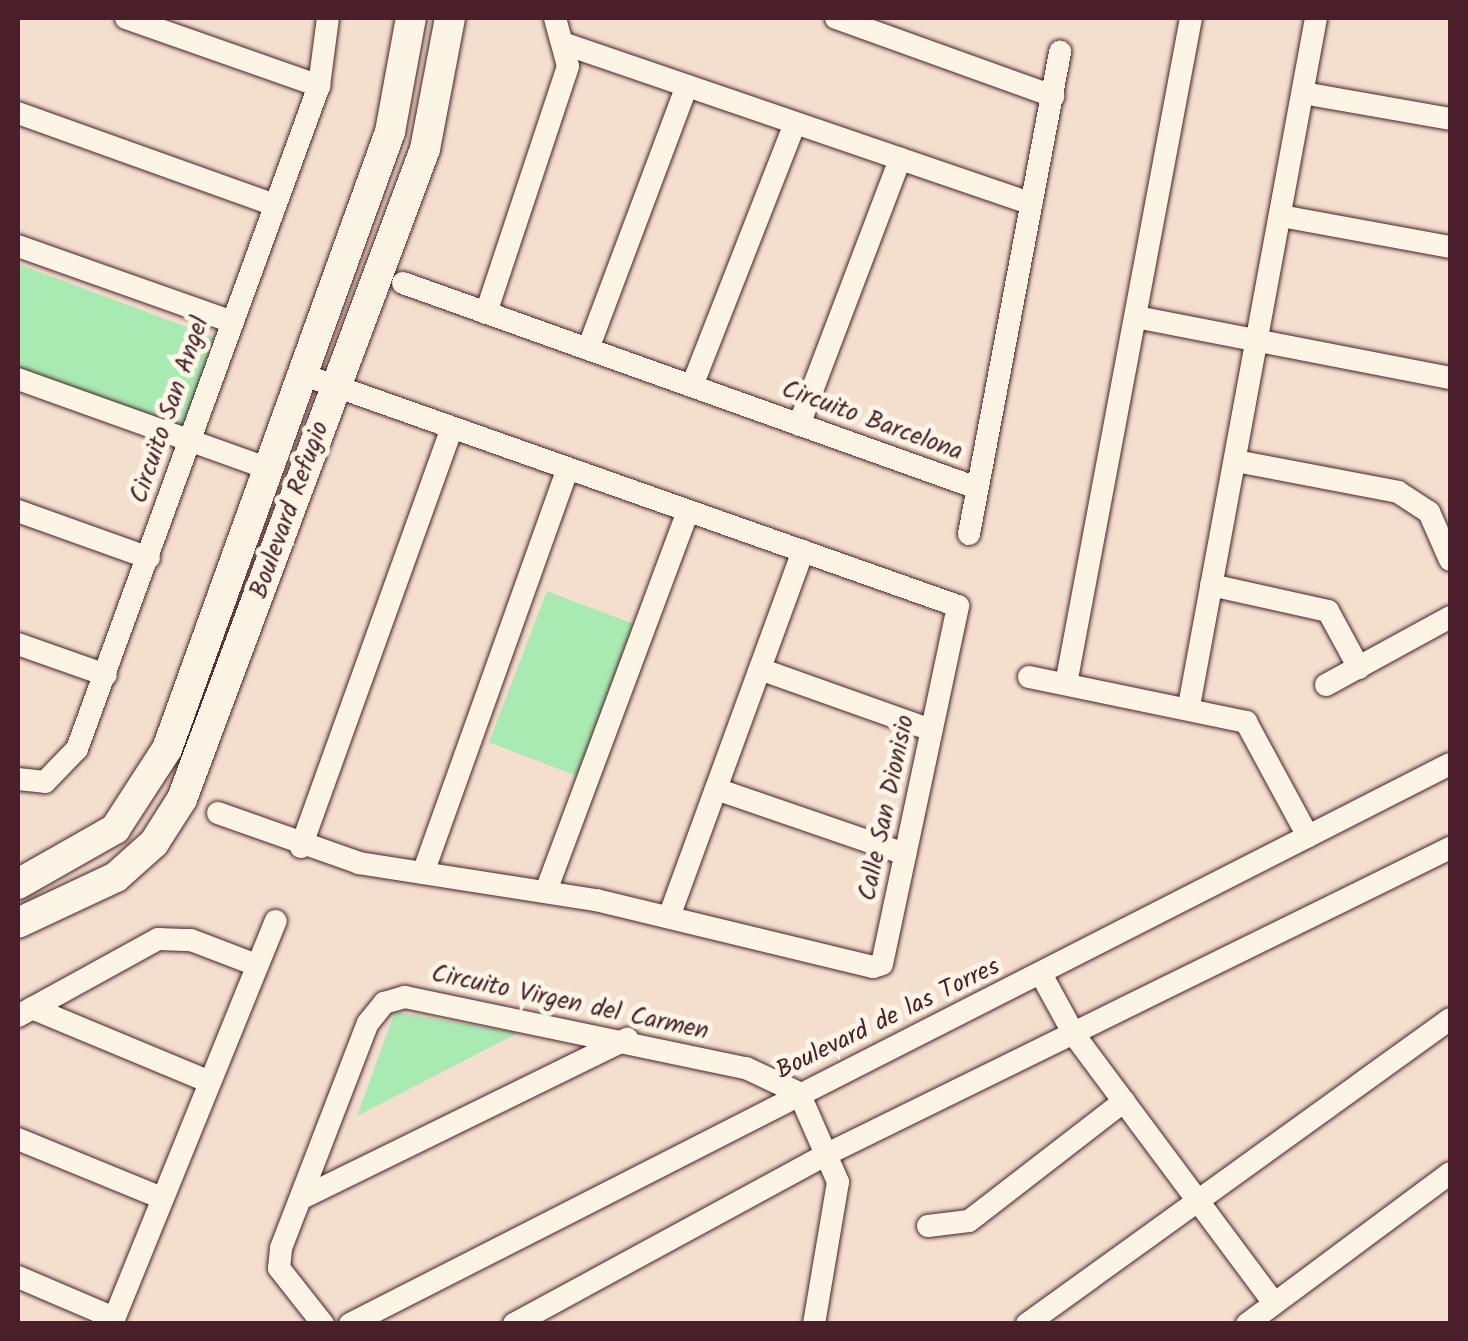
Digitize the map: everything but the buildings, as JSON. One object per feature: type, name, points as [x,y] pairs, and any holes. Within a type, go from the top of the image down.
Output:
[{"type":"street","points":[[126,18],[319,86]]},
{"type":"street","name":"Circuito San Angel","points":[[18,778],[45,782],[58,772],[106,675],[230,321],[319,86],[328,18]]},
{"type":"street","name":"Boulevard Refugio","points":[[18,884],[89,852],[132,812],[167,750],[390,132],[411,18]]},
{"type":"street","name":"Boulevard Refugio","points":[[18,923],[116,877],[154,843],[192,778],[430,134],[450,18]]},
{"type":"street","points":[[486,313],[562,91],[568,45],[556,18]]},
{"type":"street","points":[[836,18],[1052,96]]},
{"type":"street","points":[[1066,684],[1192,18]]},
{"type":"street","points":[[1188,706],[1316,18]]},
{"type":"street","points":[[568,45],[1032,204]]},
{"type":"street","name":"Circuito Barcelona","points":[[403,283],[977,488],[1060,52]]},
{"type":"street","points":[[588,349],[686,86]]},
{"type":"street","points":[[1303,93],[1450,119]]},
{"type":"street","points":[[18,113],[275,205]]},
{"type":"street","points":[[692,386],[795,123]]},
{"type":"street","points":[[799,425],[900,160]]},
{"type":"street","points":[[1281,216],[1450,247]]},
{"type":"street","points":[[18,246],[230,321]]},
{"type":"street","points":[[1136,316],[1450,378]]},
{"type":"street","name":"Calle San Dionisio","points":[[218,813],[301,848],[423,873],[546,891],[874,967],[882,964],[958,606],[301,374]]},
{"type":"street","points":[[18,379],[268,468]]},
{"type":"street","points":[[301,848],[452,428]]},
{"type":"street","points":[[1236,461],[1398,492],[1428,512],[1450,560]]},
{"type":"street","points":[[423,873],[568,469]]},
{"type":"street","points":[[969,534],[977,488]]},
{"type":"street","points":[[18,511],[149,558]]},
{"type":"street","points":[[546,891],[688,511]]},
{"type":"street","points":[[669,917],[803,551]]},
{"type":"street","points":[[1211,585],[1328,611],[1359,668]]},
{"type":"street","points":[[1326,685],[1450,617]]},
{"type":"street","points":[[18,644],[106,675]]},
{"type":"street","points":[[760,669],[931,730]]},
{"type":"street","points":[[1029,677],[1228,713],[1258,734],[1308,836]]},
{"type":"street","name":"Boulevard de las Torres","points":[[350,1324],[1450,764]]},
{"type":"street","points":[[716,790],[905,854]]},
{"type":"street","points":[[132,812],[154,843]]},
{"type":"street","points":[[514,1324],[825,1155],[1075,1036],[1450,848]]},
{"type":"street","points":[[18,1277],[113,1320],[276,921]]},
{"type":"street","points":[[24,1012],[172,936],[256,965]]},
{"type":"street","points":[[1042,974],[1075,1036],[1202,1198],[1274,1304]]},
{"type":"street","name":"Circuito Virgen del Carmen","points":[[323,1324],[279,1268],[384,1003],[405,997],[627,1039],[746,1068],[798,1093]]},
{"type":"street","points":[[24,1012],[208,1081]]},
{"type":"street","points":[[1027,1324],[1450,1019]]},
{"type":"street","points":[[304,1197],[627,1039]]},
{"type":"street","points":[[798,1093],[825,1155],[839,1203],[810,1321]]},
{"type":"street","points":[[928,1226],[969,1220],[1124,1101]]},
{"type":"street","points":[[18,1139],[162,1198]]},
{"type":"street","points":[[1247,1324],[1450,1173]]},
{"type":"green space","points":[[18,264],[219,339],[186,430],[18,367]]},
{"type":"green space","points":[[547,591],[638,626],[580,777],[489,742]]},
{"type":"green space","points":[[395,1012],[518,1033],[357,1116]]}]
